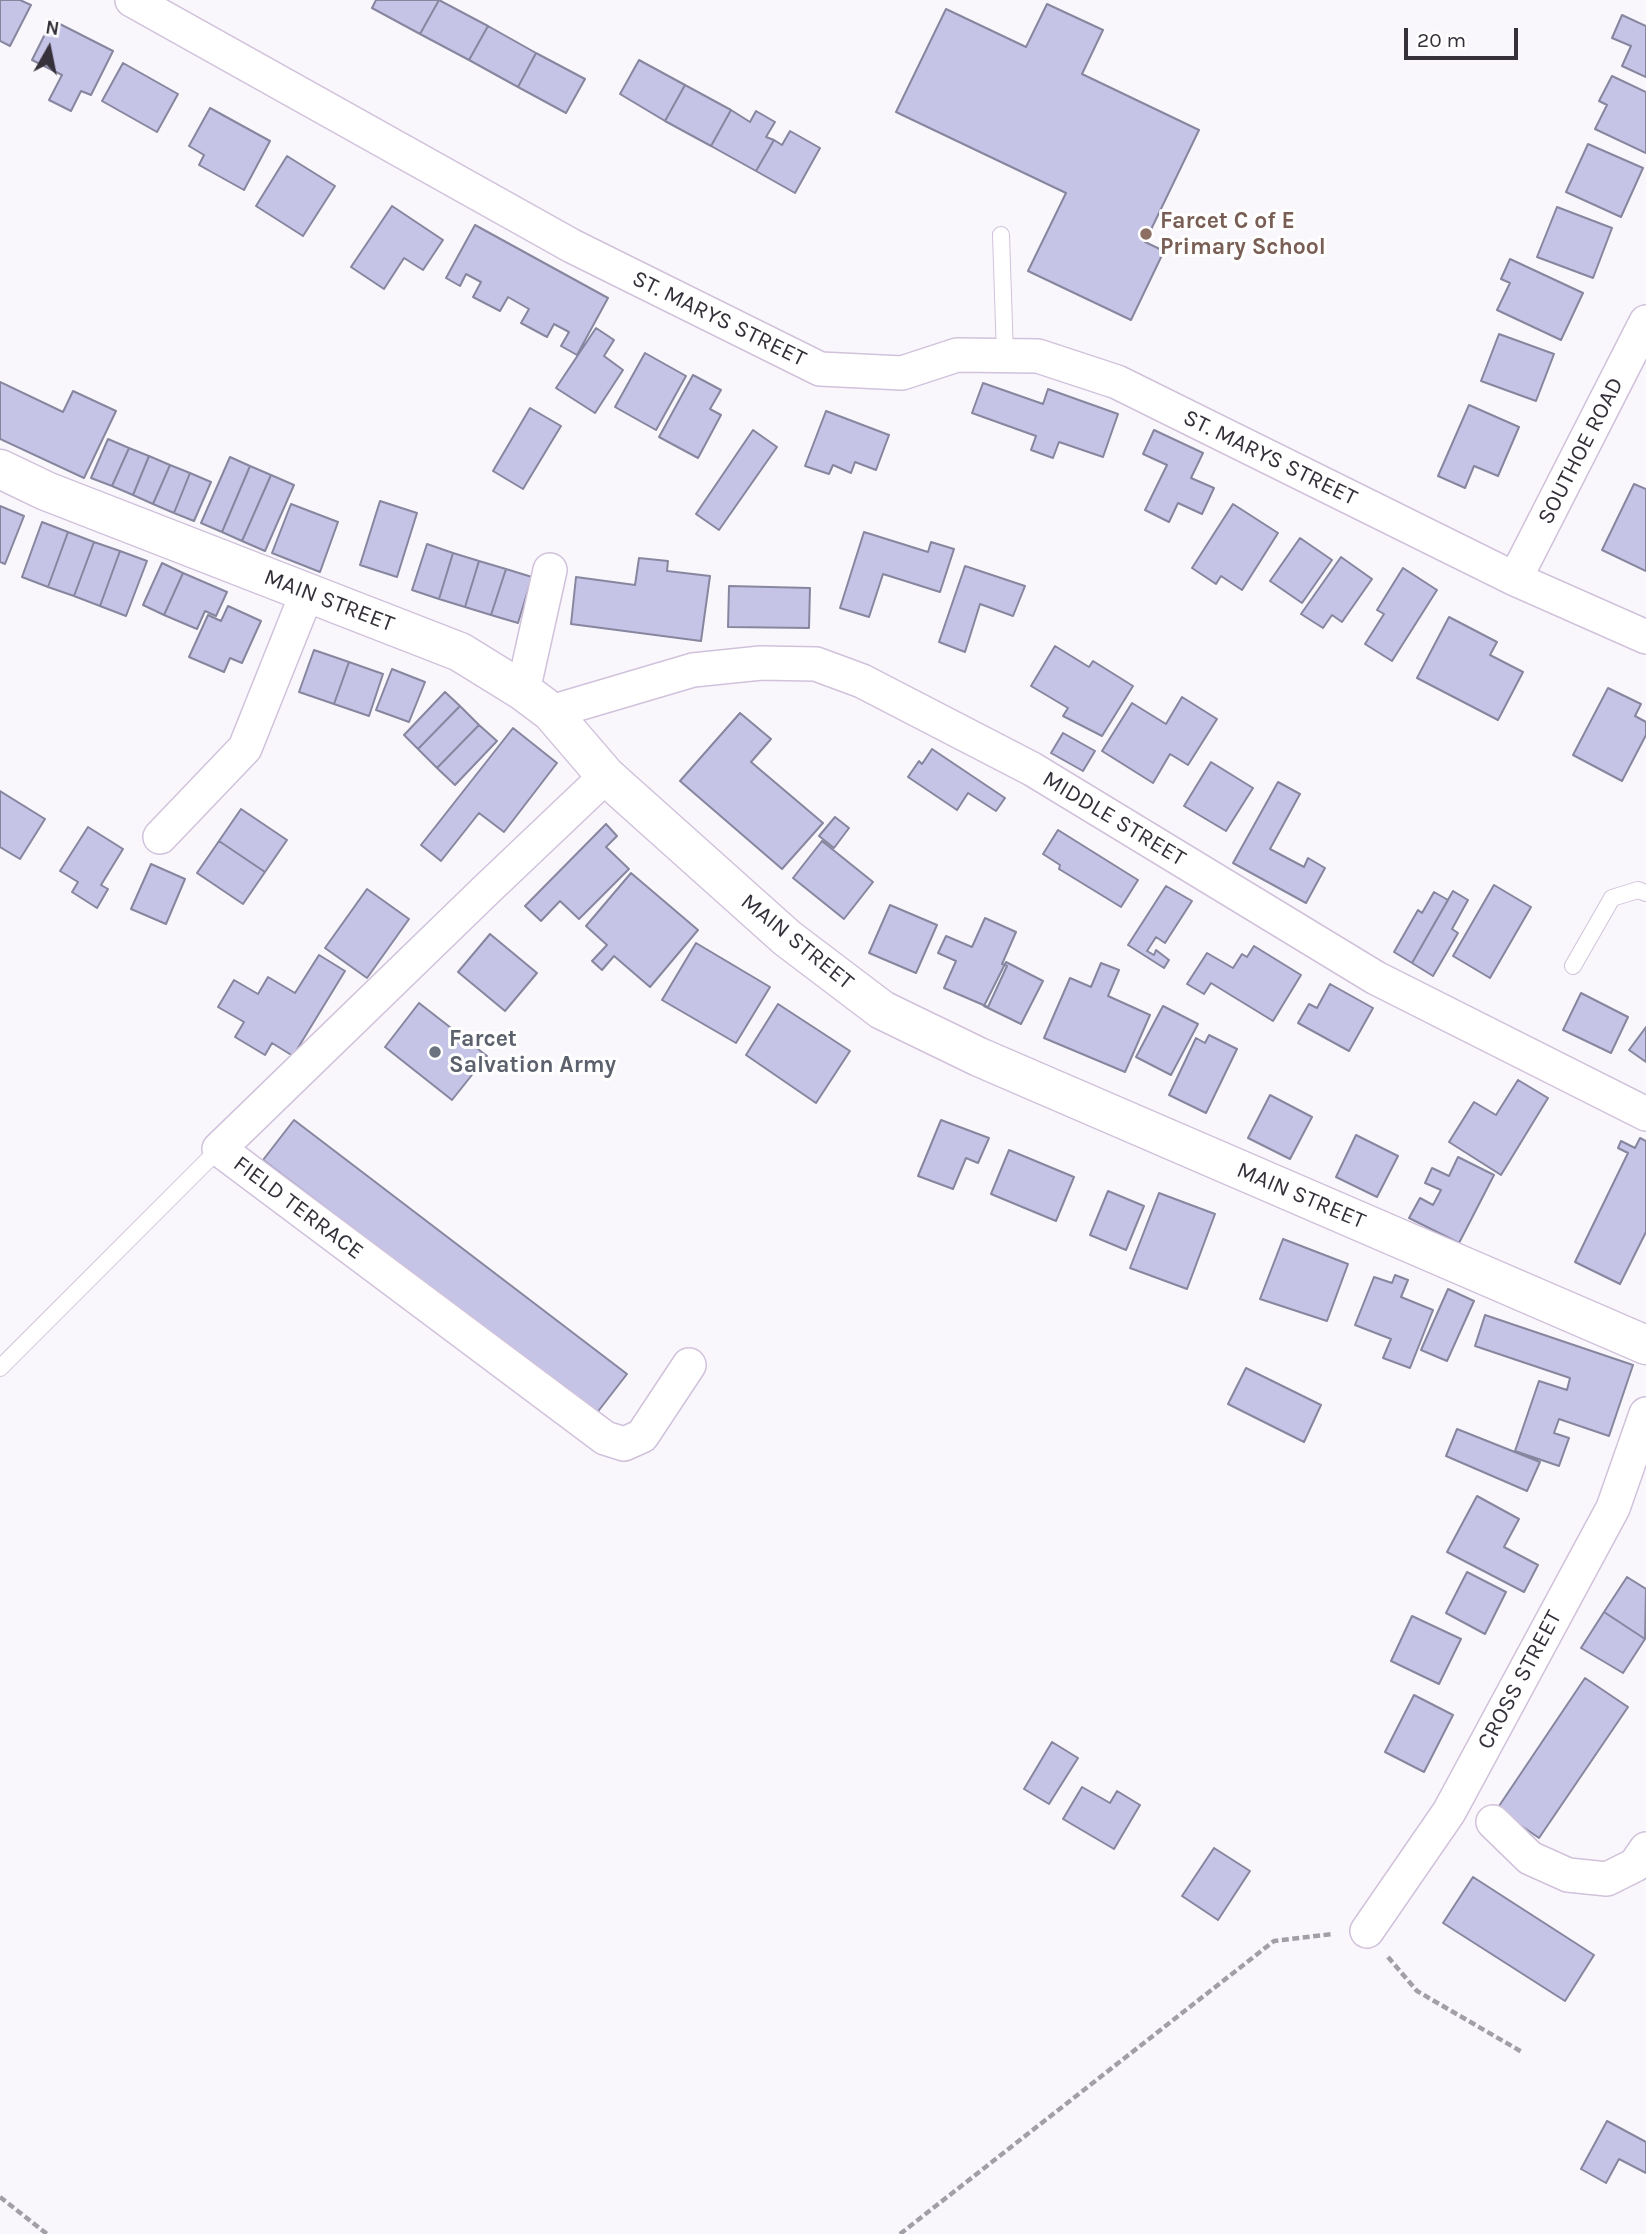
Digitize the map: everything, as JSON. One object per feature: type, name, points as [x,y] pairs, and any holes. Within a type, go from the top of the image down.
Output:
[{"type":"street","name":"ST. MARYS STREET","points":[[132,0],[572,246],[820,369],[902,373],[957,355],[1038,356],[1117,382],[1515,579],[1646,637]]},
{"type":"street","name":"SOUTHOE ROAD","points":[[1515,579],[1646,323]]},
{"type":"street","name":"MAIN STREET","points":[[0,469],[46,491],[460,652],[537,701],[606,776],[787,938],[882,1010],[979,1057],[1646,1345]]},
{"type":"street","points":[[537,701],[550,570]]},
{"type":"street","points":[[160,837],[245,748],[307,593]]},
{"type":"street","name":"MIDDLE STREET","points":[[537,701],[693,670],[761,663],[816,664],[862,681],[1032,769],[1376,978],[1646,1114]]},
{"type":"street","name":"FIELD TERRACE","points":[[606,776],[219,1149],[605,1438],[624,1444],[642,1436],[689,1365]]},
{"type":"street","name":"CROSS STREET","points":[[1367,1931],[1449,1812],[1574,1581],[1613,1508],[1646,1414]]},
{"type":"street","points":[[1493,1822],[1530,1858],[1568,1875],[1607,1879],[1635,1865],[1646,1849]]},
{"type":"lane","points":[[1001,235],[1005,356]]},
{"type":"lane","points":[[1573,966],[1612,898],[1638,890],[1646,894]]},
{"type":"lane","points":[[0,1368],[219,1149]]},
{"type":"path","points":[[900,2234],[1274,1941],[1367,1931],[1416,1992],[1522,2052]]},
{"type":"path","points":[[0,2197],[47,2234]]},
{"type":"building","points":[[0,0],[20,0],[31,5],[10,46],[0,41]]},
{"type":"building","points":[[376,0],[439,0],[420,34],[372,8]]},
{"type":"building","points":[[439,0],[488,26],[469,60],[420,34]]},
{"type":"building","points":[[1047,4],[1103,30],[1082,74],[1199,130],[1145,242],[1164,251],[1131,320],[1028,271],[1066,193],[896,112],[946,9],[1026,47]]},
{"type":"building","points":[[1622,15],[1646,26],[1646,77],[1622,66],[1631,46],[1612,38]]},
{"type":"building","points":[[52,20],[113,51],[91,95],[81,91],[71,111],[49,100],[62,75],[32,60]]},
{"type":"building","points":[[488,26],[536,53],[518,87],[469,60]]},
{"type":"building","points":[[536,53],[585,79],[566,113],[518,87]]},
{"type":"building","points":[[639,60],[685,85],[665,121],[620,94]]},
{"type":"building","points":[[123,63],[178,94],[157,132],[102,101]]},
{"type":"building","points":[[1612,76],[1646,92],[1646,153],[1595,129],[1607,105],[1599,101]]},
{"type":"building","points":[[685,85],[731,110],[711,146],[665,121]]},
{"type":"building","points":[[210,108],[270,141],[244,190],[199,165],[204,155],[189,146]]},
{"type":"building","points":[[731,110],[750,122],[756,111],[775,122],[766,137],[774,140],[756,171],[711,146]]},
{"type":"building","points":[[790,131],[820,148],[795,193],[756,171],[774,140],[782,145]]},
{"type":"building","points":[[1588,144],[1643,168],[1621,217],[1566,192]]},
{"type":"building","points":[[287,156],[335,186],[303,236],[256,206]]},
{"type":"building","points":[[392,206],[443,240],[423,270],[404,258],[384,289],[351,267]]},
{"type":"building","points":[[1557,207],[1612,228],[1593,278],[1537,257]]},
{"type":"building","points":[[475,225],[608,298],[577,355],[561,346],[569,332],[554,324],[547,337],[521,323],[529,309],[508,297],[500,311],[473,297],[481,282],[466,274],[460,286],[446,278]]},
{"type":"building","points":[[1510,259],[1583,293],[1561,340],[1497,310],[1510,283],[1501,279]]},
{"type":"building","points":[[596,328],[614,340],[604,356],[623,370],[595,413],[556,388]]},
{"type":"building","points":[[1499,334],[1554,354],[1536,401],[1481,381]]},
{"type":"building","points":[[645,353],[686,376],[656,430],[615,407]]},
{"type":"building","points":[[693,375],[721,390],[710,409],[721,415],[698,458],[659,437]]},
{"type":"building","points":[[0,382],[63,412],[73,391],[116,411],[84,478],[0,439]]},
{"type":"building","points":[[983,383],[1043,404],[1048,389],[1118,414],[1103,457],[1059,442],[1053,458],[1031,450],[1036,436],[972,413]]},
{"type":"building","points":[[1469,405],[1519,427],[1498,476],[1474,466],[1465,488],[1438,476]]},
{"type":"building","points":[[530,408],[561,426],[523,489],[493,471]]},
{"type":"building","points":[[826,411],[889,435],[876,470],[855,462],[851,473],[833,465],[829,474],[805,466]]},
{"type":"building","points":[[753,430],[777,447],[719,530],[696,514]]},
{"type":"building","points":[[1154,430],[1203,453],[1191,478],[1214,488],[1202,514],[1178,503],[1169,522],[1145,510],[1167,465],[1143,454]]},
{"type":"building","points":[[108,439],[129,448],[112,486],[91,478]]},
{"type":"building","points":[[129,448],[149,456],[133,495],[112,486]]},
{"type":"building","points":[[149,456],[170,465],[153,504],[133,495]]},
{"type":"building","points":[[230,457],[250,466],[222,532],[201,523]]},
{"type":"building","points":[[170,465],[190,473],[174,513],[153,504]]},
{"type":"building","points":[[250,466],[271,475],[242,541],[222,532]]},
{"type":"building","points":[[190,473],[211,482],[194,521],[174,513]]},
{"type":"building","points":[[271,475],[294,485],[265,551],[242,541]]},
{"type":"building","points":[[1634,484],[1646,489],[1646,571],[1602,550]]},
{"type":"building","points":[[380,501],[417,513],[397,577],[360,565]]},
{"type":"building","points":[[291,504],[338,522],[320,572],[272,553]]},
{"type":"building","points":[[1233,504],[1278,533],[1242,590],[1221,576],[1216,584],[1192,568]]},
{"type":"building","points":[[0,506],[24,516],[5,564],[0,562]]},
{"type":"building","points":[[42,522],[68,532],[48,587],[22,577]]},
{"type":"building","points":[[68,532],[94,542],[74,596],[48,587]]},
{"type":"building","points":[[864,532],[928,552],[931,542],[954,549],[940,592],[883,574],[869,617],[840,608]]},
{"type":"building","points":[[1300,538],[1332,560],[1302,603],[1270,581]]},
{"type":"building","points":[[94,542],[120,551],[100,606],[74,596]]},
{"type":"building","points":[[427,544],[453,553],[439,599],[412,590]]},
{"type":"building","points":[[120,551],[147,561],[126,616],[100,606]]},
{"type":"building","points":[[453,553],[479,561],[465,607],[439,599]]},
{"type":"building","points":[[1341,557],[1372,579],[1342,622],[1332,615],[1323,628],[1301,614]]},
{"type":"building","points":[[639,558],[668,561],[667,571],[710,576],[701,641],[571,624],[576,577],[635,585]]},
{"type":"building","points":[[479,561],[506,569],[491,615],[465,607]]},
{"type":"building","points":[[162,563],[183,573],[164,615],[143,605]]},
{"type":"building","points":[[965,566],[1025,586],[1013,616],[980,604],[965,652],[939,642]]},
{"type":"building","points":[[1403,568],[1437,590],[1392,661],[1365,644],[1384,614],[1377,610]]},
{"type":"building","points":[[506,569],[532,577],[518,623],[491,615]]},
{"type":"building","points":[[183,573],[227,592],[216,616],[205,611],[197,629],[164,615]]},
{"type":"building","points":[[729,586],[810,588],[809,628],[728,627]]},
{"type":"building","points":[[228,606],[261,621],[242,663],[230,658],[224,672],[189,657],[208,615],[221,621]]},
{"type":"building","points":[[1449,617],[1497,642],[1490,655],[1523,672],[1498,720],[1417,678]]},
{"type":"building","points":[[1055,646],[1089,667],[1093,661],[1133,686],[1102,736],[1063,716],[1068,708],[1031,686]]},
{"type":"building","points":[[314,650],[349,662],[334,704],[299,692]]},
{"type":"building","points":[[349,662],[383,674],[369,716],[334,704]]},
{"type":"building","points":[[392,669],[425,682],[409,722],[376,710]]},
{"type":"building","points":[[1608,688],[1641,704],[1635,716],[1646,722],[1646,735],[1622,781],[1573,755]]},
{"type":"building","points":[[445,692],[460,706],[418,749],[404,735]]},
{"type":"building","points":[[1182,697],[1217,719],[1188,765],[1170,754],[1153,783],[1102,751],[1132,703],[1166,724]]},
{"type":"building","points":[[460,706],[479,725],[437,768],[418,749]]},
{"type":"building","points":[[740,713],[771,739],[751,762],[823,823],[782,869],[680,781]]},
{"type":"building","points":[[479,725],[497,741],[455,785],[437,768]]},
{"type":"building","points":[[513,728],[557,763],[504,832],[479,813],[441,861],[421,845]]},
{"type":"building","points":[[1063,733],[1095,751],[1083,771],[1051,753]]},
{"type":"building","points":[[932,749],[1005,798],[996,811],[968,793],[957,810],[908,777],[919,761],[922,764]]},
{"type":"building","points":[[1211,762],[1253,788],[1226,831],[1184,806]]},
{"type":"building","points":[[1278,782],[1300,794],[1270,849],[1304,867],[1308,858],[1325,868],[1306,903],[1233,863]]},
{"type":"building","points":[[0,791],[45,819],[20,859],[0,847]]},
{"type":"building","points":[[241,809],[287,840],[265,872],[219,841]]},
{"type":"building","points":[[835,817],[849,828],[834,848],[819,836]]},
{"type":"building","points":[[606,824],[617,836],[606,847],[629,869],[579,919],[560,901],[541,921],[525,906]]},
{"type":"building","points":[[88,827],[123,849],[101,885],[108,889],[97,908],[72,892],[78,882],[60,871]]},
{"type":"building","points":[[1058,830],[1138,880],[1121,907],[1059,869],[1060,865],[1043,854]]},
{"type":"building","points":[[219,841],[265,872],[243,904],[197,873]]},
{"type":"building","points":[[822,841],[873,882],[844,919],[793,878]]},
{"type":"building","points":[[151,864],[185,879],[166,924],[131,909]]},
{"type":"building","points":[[631,873],[698,930],[650,987],[614,956],[602,970],[592,961],[607,945],[586,926]]},
{"type":"building","points":[[1494,885],[1531,907],[1490,978],[1453,956]]},
{"type":"building","points":[[1166,886],[1192,901],[1165,943],[1156,937],[1147,951],[1154,955],[1156,950],[1169,960],[1164,968],[1128,945]]},
{"type":"building","points":[[367,889],[409,919],[367,978],[325,948]]},
{"type":"building","points":[[1453,891],[1468,900],[1452,929],[1458,933],[1433,976],[1412,963]]},
{"type":"building","points":[[1434,892],[1448,900],[1412,963],[1394,952],[1418,910],[1422,913]]},
{"type":"building","points":[[890,905],[937,925],[916,973],[869,953]]},
{"type":"building","points":[[985,918],[1016,932],[1002,964],[1007,966],[988,1007],[944,988],[956,961],[938,953],[946,936],[972,947]]},
{"type":"building","points":[[490,934],[537,973],[505,1011],[458,972]]},
{"type":"building","points":[[696,943],[770,987],[736,1043],[662,1000]]},
{"type":"building","points":[[1254,946],[1301,975],[1273,1021],[1211,983],[1204,994],[1187,984],[1207,953],[1233,968],[1242,954],[1247,957]]},
{"type":"building","points":[[319,955],[345,971],[293,1056],[272,1043],[265,1055],[235,1037],[244,1022],[218,1007],[234,980],[258,994],[268,977],[295,993]]},
{"type":"building","points":[[1006,962],[1043,981],[1021,1024],[984,1006]]},
{"type":"building","points":[[1101,963],[1119,970],[1108,996],[1150,1015],[1125,1072],[1044,1038],[1070,978],[1091,987]]},
{"type":"building","points":[[1330,984],[1373,1008],[1349,1051],[1298,1023],[1309,1004],[1317,1008]]},
{"type":"building","points":[[1581,993],[1628,1017],[1611,1053],[1563,1030]]},
{"type":"building","name":"Farcet Salvation Army","points":[[419,1003],[487,1056],[452,1100],[385,1047]]},
{"type":"building","points":[[778,1004],[850,1051],[816,1103],[746,1055]]},
{"type":"building","points":[[1163,1006],[1198,1024],[1171,1075],[1136,1057]]},
{"type":"building","points":[[1646,1027],[1646,1062],[1629,1050]]},
{"type":"building","points":[[1209,1035],[1237,1049],[1206,1113],[1169,1095],[1196,1038],[1205,1043]]},
{"type":"building","points":[[1518,1080],[1548,1098],[1501,1175],[1449,1142],[1474,1102],[1496,1115]]},
{"type":"building","points":[[1270,1095],[1312,1117],[1290,1159],[1248,1138]]},
{"type":"building","points":[[294,1120],[627,1374],[596,1414],[263,1160]]},
{"type":"building","points":[[941,1120],[989,1138],[978,1163],[966,1158],[953,1189],[918,1176]]},
{"type":"building","points":[[1356,1135],[1398,1156],[1377,1197],[1336,1177]]},
{"type":"building","points":[[1640,1138],[1646,1141],[1646,1232],[1620,1284],[1575,1262],[1628,1153],[1618,1148],[1621,1141],[1635,1148]]},
{"type":"building","points":[[1009,1150],[1074,1177],[1056,1221],[991,1194]]},
{"type":"building","points":[[1458,1157],[1494,1175],[1459,1243],[1409,1218],[1420,1198],[1433,1205],[1441,1190],[1425,1183],[1432,1168],[1449,1176]]},
{"type":"building","points":[[1108,1191],[1144,1206],[1126,1250],[1090,1235]]},
{"type":"building","points":[[1159,1193],[1215,1214],[1187,1289],[1130,1268]]},
{"type":"building","points":[[1283,1239],[1348,1264],[1327,1321],[1260,1299]]},
{"type":"building","points":[[1395,1275],[1408,1280],[1401,1297],[1433,1310],[1410,1368],[1383,1358],[1391,1339],[1355,1325],[1374,1277],[1392,1283]]},
{"type":"building","points":[[1448,1289],[1474,1301],[1447,1361],[1421,1350]]},
{"type":"building","points":[[1485,1315],[1633,1365],[1609,1436],[1559,1419],[1554,1433],[1569,1438],[1559,1466],[1515,1451],[1539,1381],[1567,1390],[1570,1378],[1475,1346]]},
{"type":"building","points":[[1246,1368],[1321,1405],[1304,1442],[1228,1404]]},
{"type":"building","points":[[1457,1429],[1540,1462],[1527,1491],[1446,1456]]},
{"type":"building","points":[[1477,1496],[1519,1519],[1504,1547],[1538,1565],[1524,1592],[1447,1552]]},
{"type":"building","points":[[1467,1572],[1506,1592],[1485,1634],[1446,1613]]},
{"type":"building","points":[[1627,1577],[1646,1589],[1645,1639],[1604,1612]]},
{"type":"building","points":[[1604,1612],[1645,1639],[1623,1673],[1581,1648]]},
{"type":"building","points":[[1412,1616],[1461,1639],[1439,1684],[1391,1661]]},
{"type":"building","points":[[1585,1678],[1628,1707],[1539,1838],[1497,1809]]},
{"type":"building","points":[[1414,1695],[1453,1715],[1424,1772],[1385,1752]]},
{"type":"building","points":[[1052,1742],[1078,1758],[1049,1804],[1024,1789]]},
{"type":"building","points":[[1082,1787],[1110,1803],[1117,1791],[1140,1805],[1114,1849],[1063,1819]]},
{"type":"building","points":[[1214,1848],[1250,1871],[1218,1920],[1182,1896]]},
{"type":"building","points":[[1473,1877],[1594,1955],[1565,2001],[1443,1923]]},
{"type":"building","points":[[1607,2121],[1646,2142],[1646,2173],[1619,2159],[1606,2183],[1581,2169]]},
{"type":"place","name":"Farcet C of E Primary School","points":[[1146,234]]},
{"type":"place","name":"Farcet Salvation Army","points":[[435,1052]]}]
